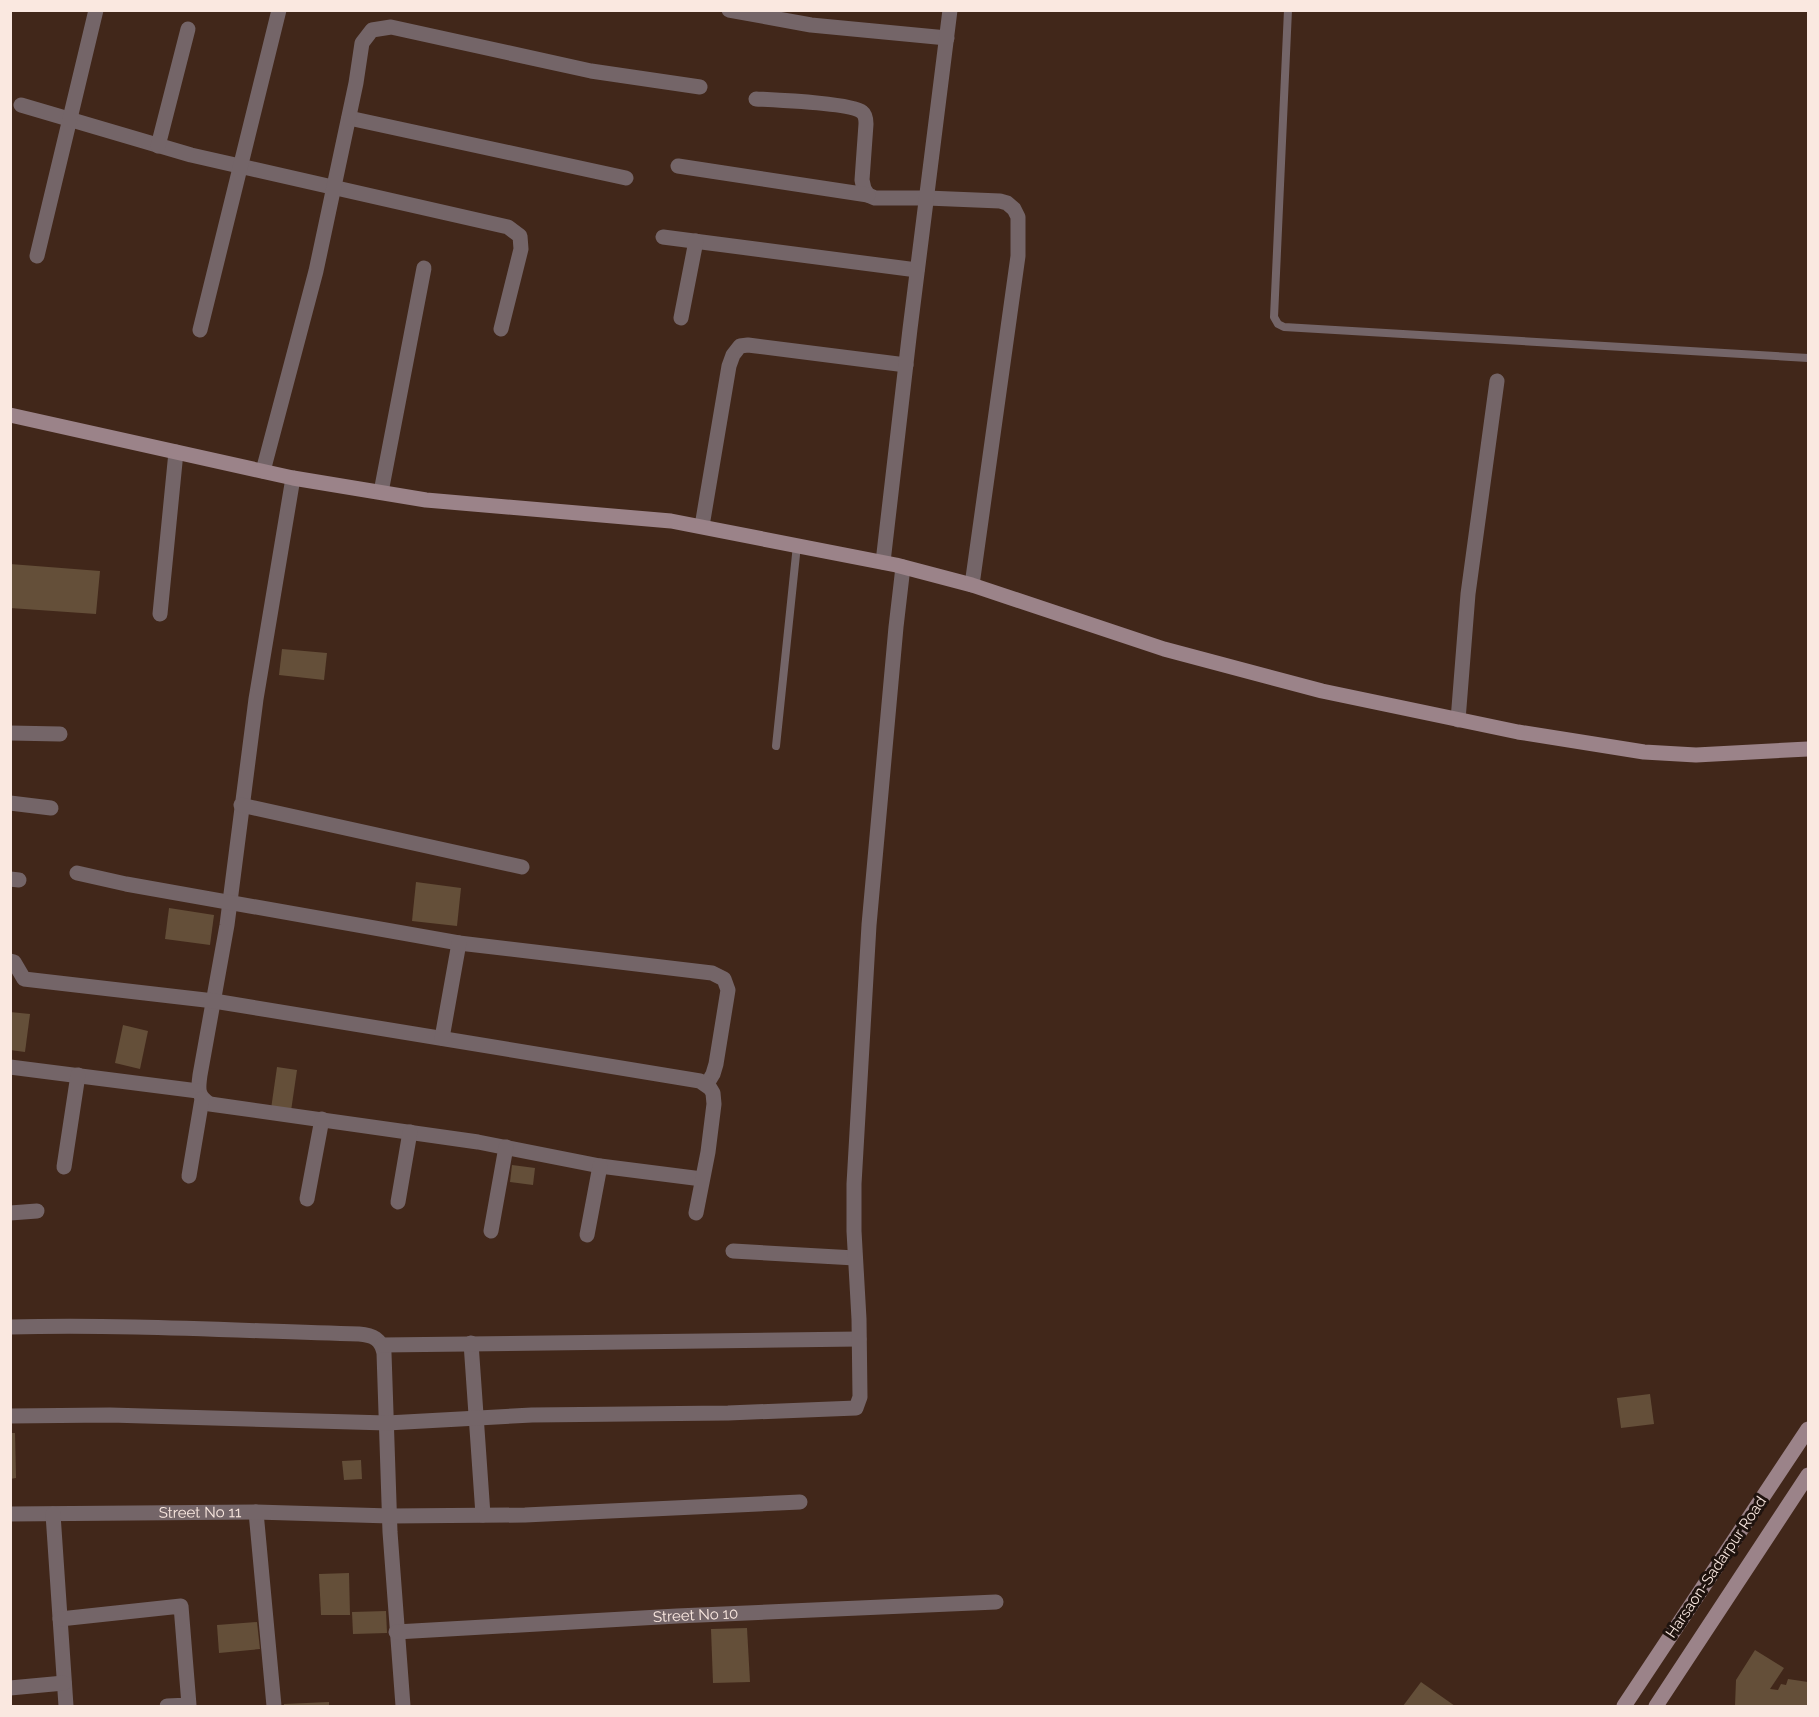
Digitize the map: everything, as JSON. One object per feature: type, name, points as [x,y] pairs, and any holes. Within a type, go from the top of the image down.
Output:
[{"type":"street","points":[[37,256],[96,10]]},
{"type":"street","points":[[200,330],[279,10]]},
{"type":"street","points":[[729,10],[811,25],[947,38]]},
{"type":"street","points":[[883,562],[950,10]]},
{"type":"street","points":[[263,471],[316,271],[363,42],[372,30],[392,27],[591,71],[700,87]]},
{"type":"street","points":[[158,146],[188,28]]},
{"type":"street","points":[[756,99],[842,106],[861,111],[866,117],[862,180],[868,195]]},
{"type":"street","points":[[21,105],[158,146],[514,230],[520,236],[521,249],[501,329]]},
{"type":"street","points":[[349,118],[626,178]]},
{"type":"street","points":[[678,166],[883,198],[1000,201],[1014,209],[1018,217],[1018,256],[972,585]]},
{"type":"street","points":[[663,237],[918,270]]},
{"type":"street","points":[[681,318],[696,241]]},
{"type":"street","points":[[381,492],[424,267]]},
{"type":"street","points":[[702,526],[729,366],[740,346],[748,345],[906,364]]},
{"type":"street","points":[[1458,720],[1468,594],[1497,381]]},
{"type":"street","points":[[10,416],[293,478],[426,500],[552,512],[630,516],[702,526],[883,562],[972,585],[1164,649],[1322,691],[1518,732],[1644,752],[1696,755],[1809,749]]},
{"type":"street","points":[[160,614],[176,453]]},
{"type":"street","points":[[189,1176],[256,699],[293,478]]},
{"type":"street","points":[[10,1416],[110,1415],[387,1423],[556,1415],[854,1410],[859,1404],[860,1397],[854,1184],[869,925],[903,567]]},
{"type":"street","points":[[10,732],[60,734]]},
{"type":"street","points":[[10,802],[51,808]]},
{"type":"street","points":[[241,805],[522,867]]},
{"type":"street","points":[[77,873],[126,885],[459,943],[712,973],[724,979],[728,990],[716,1064],[707,1084]]},
{"type":"street","points":[[442,1038],[459,943]]},
{"type":"street","points":[[10,961],[19,968],[24,979],[214,1001],[707,1084],[713,1094],[714,1104],[696,1213]]},
{"type":"street","points":[[10,1067],[78,1075],[200,1095],[210,1104],[506,1147],[600,1166],[702,1179]]},
{"type":"street","points":[[64,1167],[78,1075]]},
{"type":"street","points":[[307,1199],[322,1119]]},
{"type":"street","points":[[398,1202],[410,1132]]},
{"type":"street","points":[[491,1231],[506,1147]]},
{"type":"street","points":[[587,1235],[600,1166]]},
{"type":"street","points":[[10,1213],[37,1211]]},
{"type":"street","points":[[734,1251],[855,1258]]},
{"type":"street","points":[[10,1327],[124,1325],[204,1330],[359,1334],[370,1335],[382,1345],[859,1339]]},
{"type":"street","points":[[471,1343],[483,1515]]},
{"type":"street","points":[[382,1345],[396,1632],[403,1707]]},
{"type":"street","name":"Harsaon-Sadarpur Road","points":[[1624,1707],[1809,1429]]},
{"type":"street","name":"Harsaon-Sadarpur Road","points":[[1656,1707],[1809,1475]]},
{"type":"street","name":"Street No 11","points":[[10,1514],[256,1512],[390,1516],[483,1515],[800,1502]]},
{"type":"street","points":[[256,1512],[274,1707]]},
{"type":"street","points":[[53,1514],[66,1707]]},
{"type":"street","name":"Street No 10","points":[[396,1632],[677,1616],[996,1602]]},
{"type":"street","points":[[60,1619],[181,1606],[189,1706],[167,1707]]},
{"type":"street","points":[[10,1688],[64,1683]]},
{"type":"lane","points":[[1288,10],[1274,317],[1278,324],[1284,327],[1809,358]]},
{"type":"lane","points":[[776,746],[797,545]]},
{"type":"building","points":[[10,564],[100,571],[96,614],[10,608]]},
{"type":"building","points":[[282,649],[327,653],[324,680],[279,675]]},
{"type":"building","points":[[416,882],[461,888],[457,926],[412,921]]},
{"type":"building","points":[[169,908],[214,915],[210,945],[165,939]]},
{"type":"building","points":[[10,1012],[30,1014],[25,1052],[10,1050]]},
{"type":"building","points":[[123,1025],[148,1031],[140,1069],[115,1063]]},
{"type":"building","points":[[277,1067],[297,1070],[291,1111],[271,1109]]},
{"type":"building","points":[[512,1165],[535,1168],[533,1185],[510,1182]]},
{"type":"building","points":[[1650,1394],[1654,1424],[1621,1428],[1617,1398]]},
{"type":"building","points":[[10,1433],[15,1433],[16,1478],[10,1479]]},
{"type":"building","points":[[361,1460],[362,1479],[344,1480],[342,1461]]},
{"type":"building","points":[[349,1573],[350,1615],[321,1615],[319,1574]]},
{"type":"building","points":[[386,1611],[387,1633],[353,1634],[352,1612]]},
{"type":"building","points":[[257,1622],[260,1649],[219,1653],[217,1625]]},
{"type":"building","points":[[747,1628],[750,1682],[713,1683],[711,1629]]},
{"type":"building","points":[[1755,1650],[1784,1668],[1770,1689],[1778,1690],[1781,1684],[1786,1685],[1788,1679],[1808,1682],[1808,1706],[1735,1706],[1736,1680]]},
{"type":"building","points":[[1421,1682],[1455,1706],[1403,1706]]},
{"type":"building","points":[[329,1702],[329,1706],[284,1706],[284,1704]]}]
